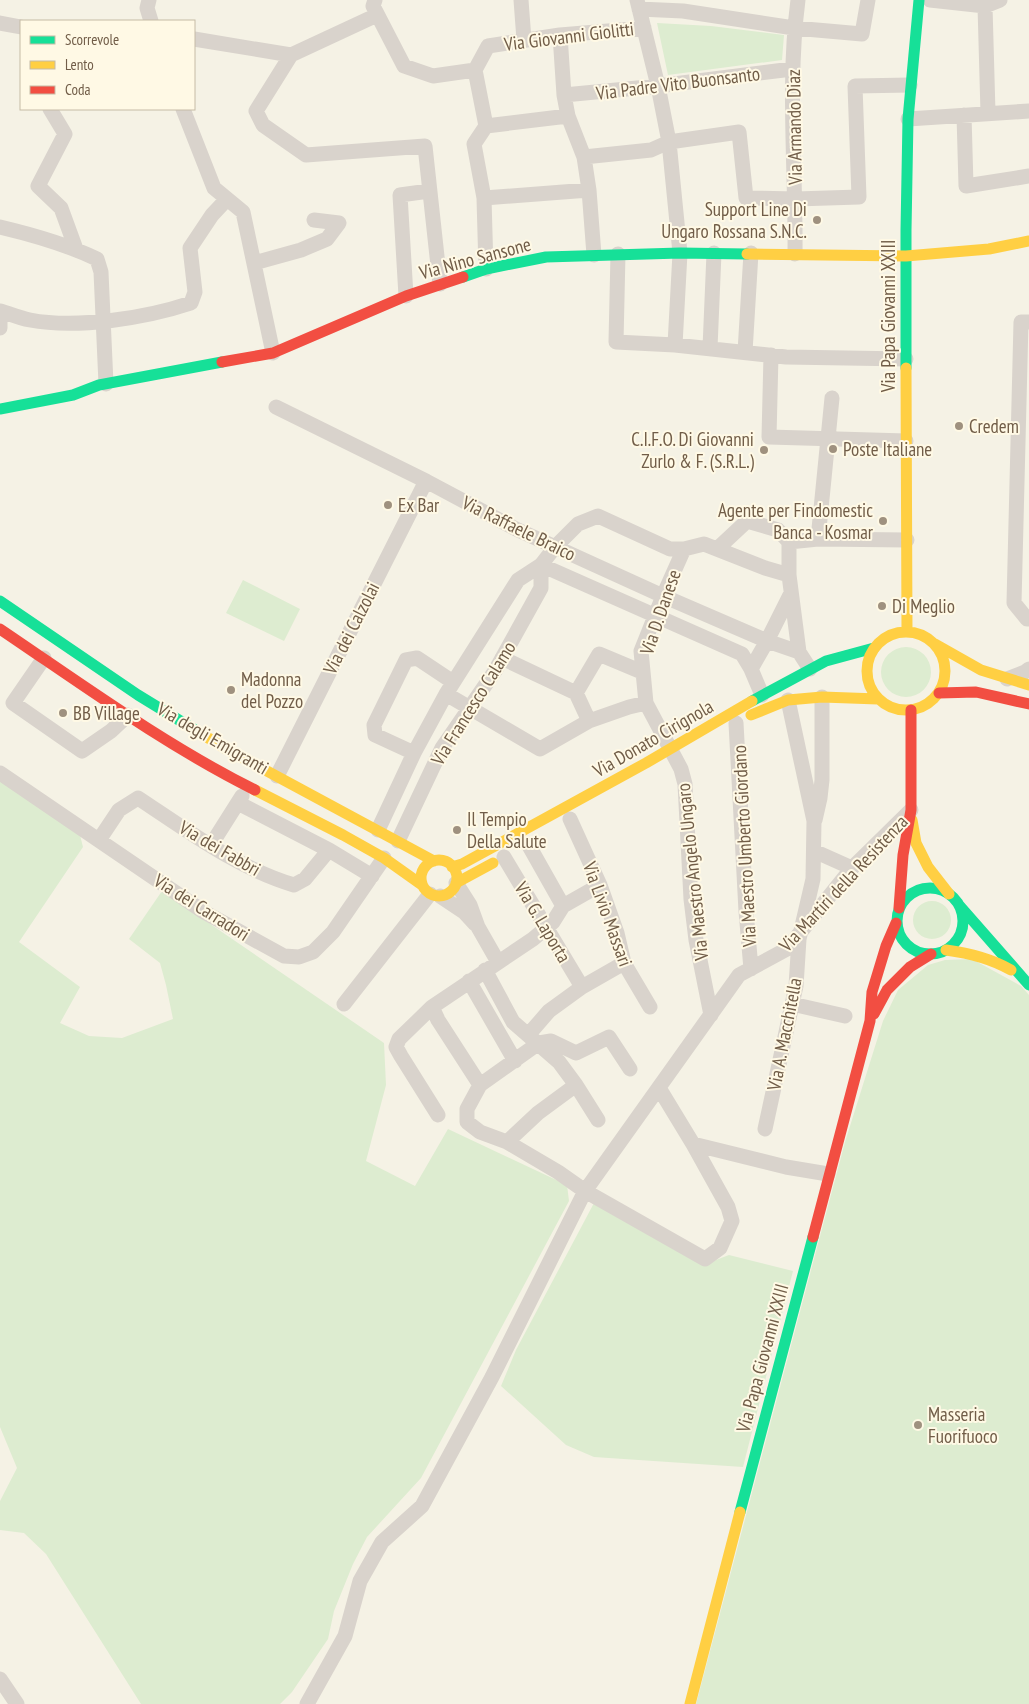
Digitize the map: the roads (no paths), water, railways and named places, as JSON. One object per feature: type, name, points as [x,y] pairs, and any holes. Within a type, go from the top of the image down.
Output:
[{"type":"main road","name":"Via Papa Giovanni XXIII","points":[[907,632],[906,256],[908,118],[919,0]]},
{"type":"main road","name":"Via Nino Sansone","points":[[0,410],[73,395],[102,385],[273,353],[406,296],[440,284],[486,269],[546,257],[594,254],[680,253],[906,256],[989,249],[1029,241]]},
{"type":"main road","name":"Via Nino Sansone","points":[[72,383],[102,385]]},
{"type":"main road","points":[[0,398],[18,394]]},
{"type":"main road","name":"Via degli Emigranti","points":[[0,601],[138,695],[228,750],[434,861],[444,862],[452,867]]},
{"type":"main road","name":"Via degli Emigranti","points":[[0,629],[128,715],[215,770],[343,835],[384,858],[431,891]]},
{"type":"main road","points":[[934,644],[940,651],[946,668],[943,685],[932,701],[922,707],[911,710],[899,710],[878,699],[872,691],[868,680],[866,669],[869,658],[874,648],[883,639],[894,634],[907,632],[922,635],[934,644],[981,670],[1029,686]]},
{"type":"main road","name":"Via Donato Cirignola","points":[[452,867],[462,864],[675,756],[762,695],[810,669],[826,661],[874,648]]},
{"type":"main road","points":[[939,693],[976,692],[1029,704]]},
{"type":"main road","name":"Via Donato Cirignola","points":[[719,734],[752,714],[788,700],[822,697],[878,699]]},
{"type":"main road","points":[[911,710],[911,810],[916,843],[928,867],[949,894],[1026,981]]},
{"type":"main road","points":[[911,810],[903,855],[896,923],[898,933],[904,942],[911,949],[920,953],[930,954],[946,950],[970,953],[998,962],[1026,981]]},
{"type":"main road","points":[[434,861],[425,868],[421,879],[431,891],[450,892],[456,883],[520,848]]},
{"type":"main road","points":[[452,867],[456,883]]},
{"type":"main road","points":[[899,908],[911,893],[920,889],[940,889],[949,894]]},
{"type":"main road","points":[[946,950],[954,944],[960,935],[963,925],[959,905]]},
{"type":"main road","name":"Via Papa Giovanni XXIII","points":[[690,1704],[828,1174],[870,1021],[872,992],[886,946],[896,923]]},
{"type":"main road","name":"Via Papa Giovanni XXIII","points":[[870,1021],[888,990],[910,967],[930,954]]},
{"type":"street","points":[[149,0],[147,8],[151,20]]},
{"type":"street","points":[[521,0],[524,40]]},
{"type":"street","name":"Via Armando Diaz","points":[[795,254],[796,199],[792,69],[794,28],[798,0]]},
{"type":"street","points":[[676,345],[680,253],[669,142],[658,86],[638,4],[683,11],[710,7],[794,28],[862,34],[868,0]]},
{"type":"street","points":[[930,0],[986,6],[1000,0]]},
{"type":"street","points":[[986,6],[988,114]]},
{"type":"street","points":[[440,284],[425,146],[306,155],[263,125],[256,111],[291,55],[376,7],[404,66],[433,76],[475,70],[486,126],[474,144],[484,198],[486,269]]},
{"type":"street","points":[[0,23],[20,27]]},
{"type":"street","name":"Via Giovanni Giolitti","points":[[475,70],[488,46],[560,35],[644,28]]},
{"type":"street","points":[[560,35],[564,96],[568,116],[584,157],[589,190],[594,254]]},
{"type":"street","points":[[195,39],[291,55]]},
{"type":"street","name":"Via Padre Vito Buonsanto","points":[[564,96],[792,69]]},
{"type":"street","points":[[584,157],[651,150],[669,142],[739,132],[746,198],[859,197],[855,86],[910,85]]},
{"type":"street","points":[[51,110],[65,134],[38,186],[61,208],[76,248]]},
{"type":"street","points":[[183,110],[214,188],[243,212],[273,353]]},
{"type":"street","points":[[908,118],[1029,111]]},
{"type":"street","points":[[964,114],[966,186],[1029,176]]},
{"type":"street","points":[[486,126],[568,116]]},
{"type":"street","points":[[484,198],[589,190]]},
{"type":"street","points":[[406,296],[400,195],[429,191]]},
{"type":"street","points":[[0,328],[0,311],[30,320],[73,323],[103,322],[177,308],[191,303],[195,292],[190,248],[212,215],[227,199]]},
{"type":"street","points":[[254,263],[301,250],[327,239],[339,223],[314,220]]},
{"type":"street","points":[[0,227],[32,234],[76,248],[97,259],[101,272],[103,322],[102,385]]},
{"type":"street","points":[[710,348],[714,253]]},
{"type":"street","points":[[743,352],[752,253]]},
{"type":"street","points":[[618,254],[616,342],[676,345],[771,355],[844,359],[906,359]]},
{"type":"street","points":[[1029,322],[1021,322],[1014,603],[1026,619],[1029,619]]},
{"type":"street","points":[[771,355],[769,436],[906,441]]},
{"type":"street","points":[[818,539],[832,398]]},
{"type":"street","name":"Via Raffaele Braico","points":[[276,407],[426,481],[518,530],[663,596],[767,641],[799,652]]},
{"type":"street","name":"Via dei Calzolai","points":[[277,776],[426,481]]},
{"type":"street","name":"Via Francesco Calamo","points":[[378,830],[414,753],[450,688],[518,580],[541,565],[555,547],[578,524],[598,516],[670,549],[684,549],[704,544],[765,568],[789,575]]},
{"type":"street","points":[[717,549],[747,521],[778,530],[788,542],[789,575],[799,652],[810,669]]},
{"type":"street","points":[[788,542],[818,539],[907,540]]},
{"type":"street","name":"Via D. Danese","points":[[675,756],[646,703],[642,672],[642,651],[663,596],[684,549]]},
{"type":"street","name":"Via Raffaele Braico","points":[[541,565],[742,654],[751,669],[762,695]]},
{"type":"street","name":"Via Francesco Calamo","points":[[398,841],[442,748],[502,658],[541,588],[541,565]]},
{"type":"street","points":[[751,669],[791,593]]},
{"type":"street","points":[[576,693],[600,654],[642,672]]},
{"type":"street","name":"Via degli Emigranti","points":[[44,658],[13,703],[82,751],[111,731],[128,715]]},
{"type":"street","name":"Via Francesco Calamo","points":[[414,753],[375,735],[374,725],[406,660],[417,658],[450,688]]},
{"type":"street","points":[[502,658],[576,693],[589,721]]},
{"type":"street","points":[[1007,678],[1026,672],[1029,669]]},
{"type":"street","points":[[450,688],[470,708],[540,749],[589,721],[646,703]]},
{"type":"street","points":[[814,822],[822,780],[822,697]]},
{"type":"street","points":[[788,700],[814,822]]},
{"type":"street","name":"Via Maestro Umberto Giordano","points":[[736,723],[751,969]]},
{"type":"street","name":"Via Maestro Angelo Ungaro","points":[[675,756],[682,769],[685,784],[691,899],[696,940],[711,1015]]},
{"type":"street","name":"Via dei Carradori","points":[[0,773],[204,912],[284,956],[299,957],[313,952],[333,932],[384,858]]},
{"type":"street","points":[[211,845],[248,787]]},
{"type":"street","name":"Via dei Fabbri","points":[[99,840],[119,810],[138,798],[241,864],[294,885],[305,879],[329,850]]},
{"type":"street","points":[[238,803],[329,850],[372,876]]},
{"type":"street","name":"Via Martiri della Resistenza","points":[[306,1702],[345,1636],[360,1581],[382,1542],[422,1506],[492,1377],[585,1191],[739,975],[787,949],[852,868],[911,810]]},
{"type":"street","name":"Via Livio Massari","points":[[569,820],[600,884],[617,933],[624,964],[650,1007]]},
{"type":"street","name":"Via A. Macchitella","points":[[765,1129],[796,986],[801,932],[813,879],[814,822]]},
{"type":"street","points":[[520,848],[563,906]]},
{"type":"street","name":"Via G. Laporta","points":[[520,848],[546,928],[582,987]]},
{"type":"street","points":[[814,851],[852,868]]},
{"type":"street","points":[[456,883],[470,905],[478,927],[498,962]]},
{"type":"street","points":[[438,1115],[396,1047],[399,1039],[432,1007],[533,939],[553,922],[563,906],[600,884]]},
{"type":"street","points":[[344,1004],[431,891],[464,912],[478,927]]},
{"type":"street","points":[[624,964],[582,987],[549,1010],[534,1039],[515,1061],[480,1085],[467,1109],[467,1122],[480,1132],[507,1142],[558,1172],[585,1191],[705,1259],[720,1248],[732,1221],[728,1207],[694,1144],[659,1088]]},
{"type":"street","points":[[485,970],[513,1022],[559,1062],[576,1084],[598,1120]]},
{"type":"street","points":[[469,981],[515,1061]]},
{"type":"street","points":[[792,1004],[844,1016]]},
{"type":"street","points":[[432,1007],[438,1020],[480,1085]]},
{"type":"street","points":[[534,1039],[551,1041],[576,1053],[609,1037],[630,1069]]},
{"type":"street","points":[[507,1142],[538,1113],[576,1084]]},
{"type":"street","points":[[694,1144],[828,1174]]},
{"type":"street","points":[[0,1679],[17,1704]]},
{"type":"place","name":"Support Line Di Ungaro Rossana S.N.C.","points":[[817,220]]},
{"type":"place","name":"Credem","points":[[959,426]]},
{"type":"place","name":"Poste Italiane","points":[[833,449]]},
{"type":"place","name":"C.I.F.O. Di Giovanni Zurlo & F. (S.R.L.)","points":[[764,450]]},
{"type":"place","name":"Ex Bar","points":[[388,505]]},
{"type":"place","name":"Agente per Findomestic Banca - Kosmar","points":[[883,521]]},
{"type":"place","name":"Di Meglio","points":[[882,606]]},
{"type":"place","name":"Madonna del Pozzo","points":[[231,690]]},
{"type":"place","name":"BB Village","points":[[63,713]]},
{"type":"place","name":"Il Tempio Della Salute","points":[[457,830]]},
{"type":"place","name":"Masseria Fuorifuoco","points":[[918,1425]]}]
